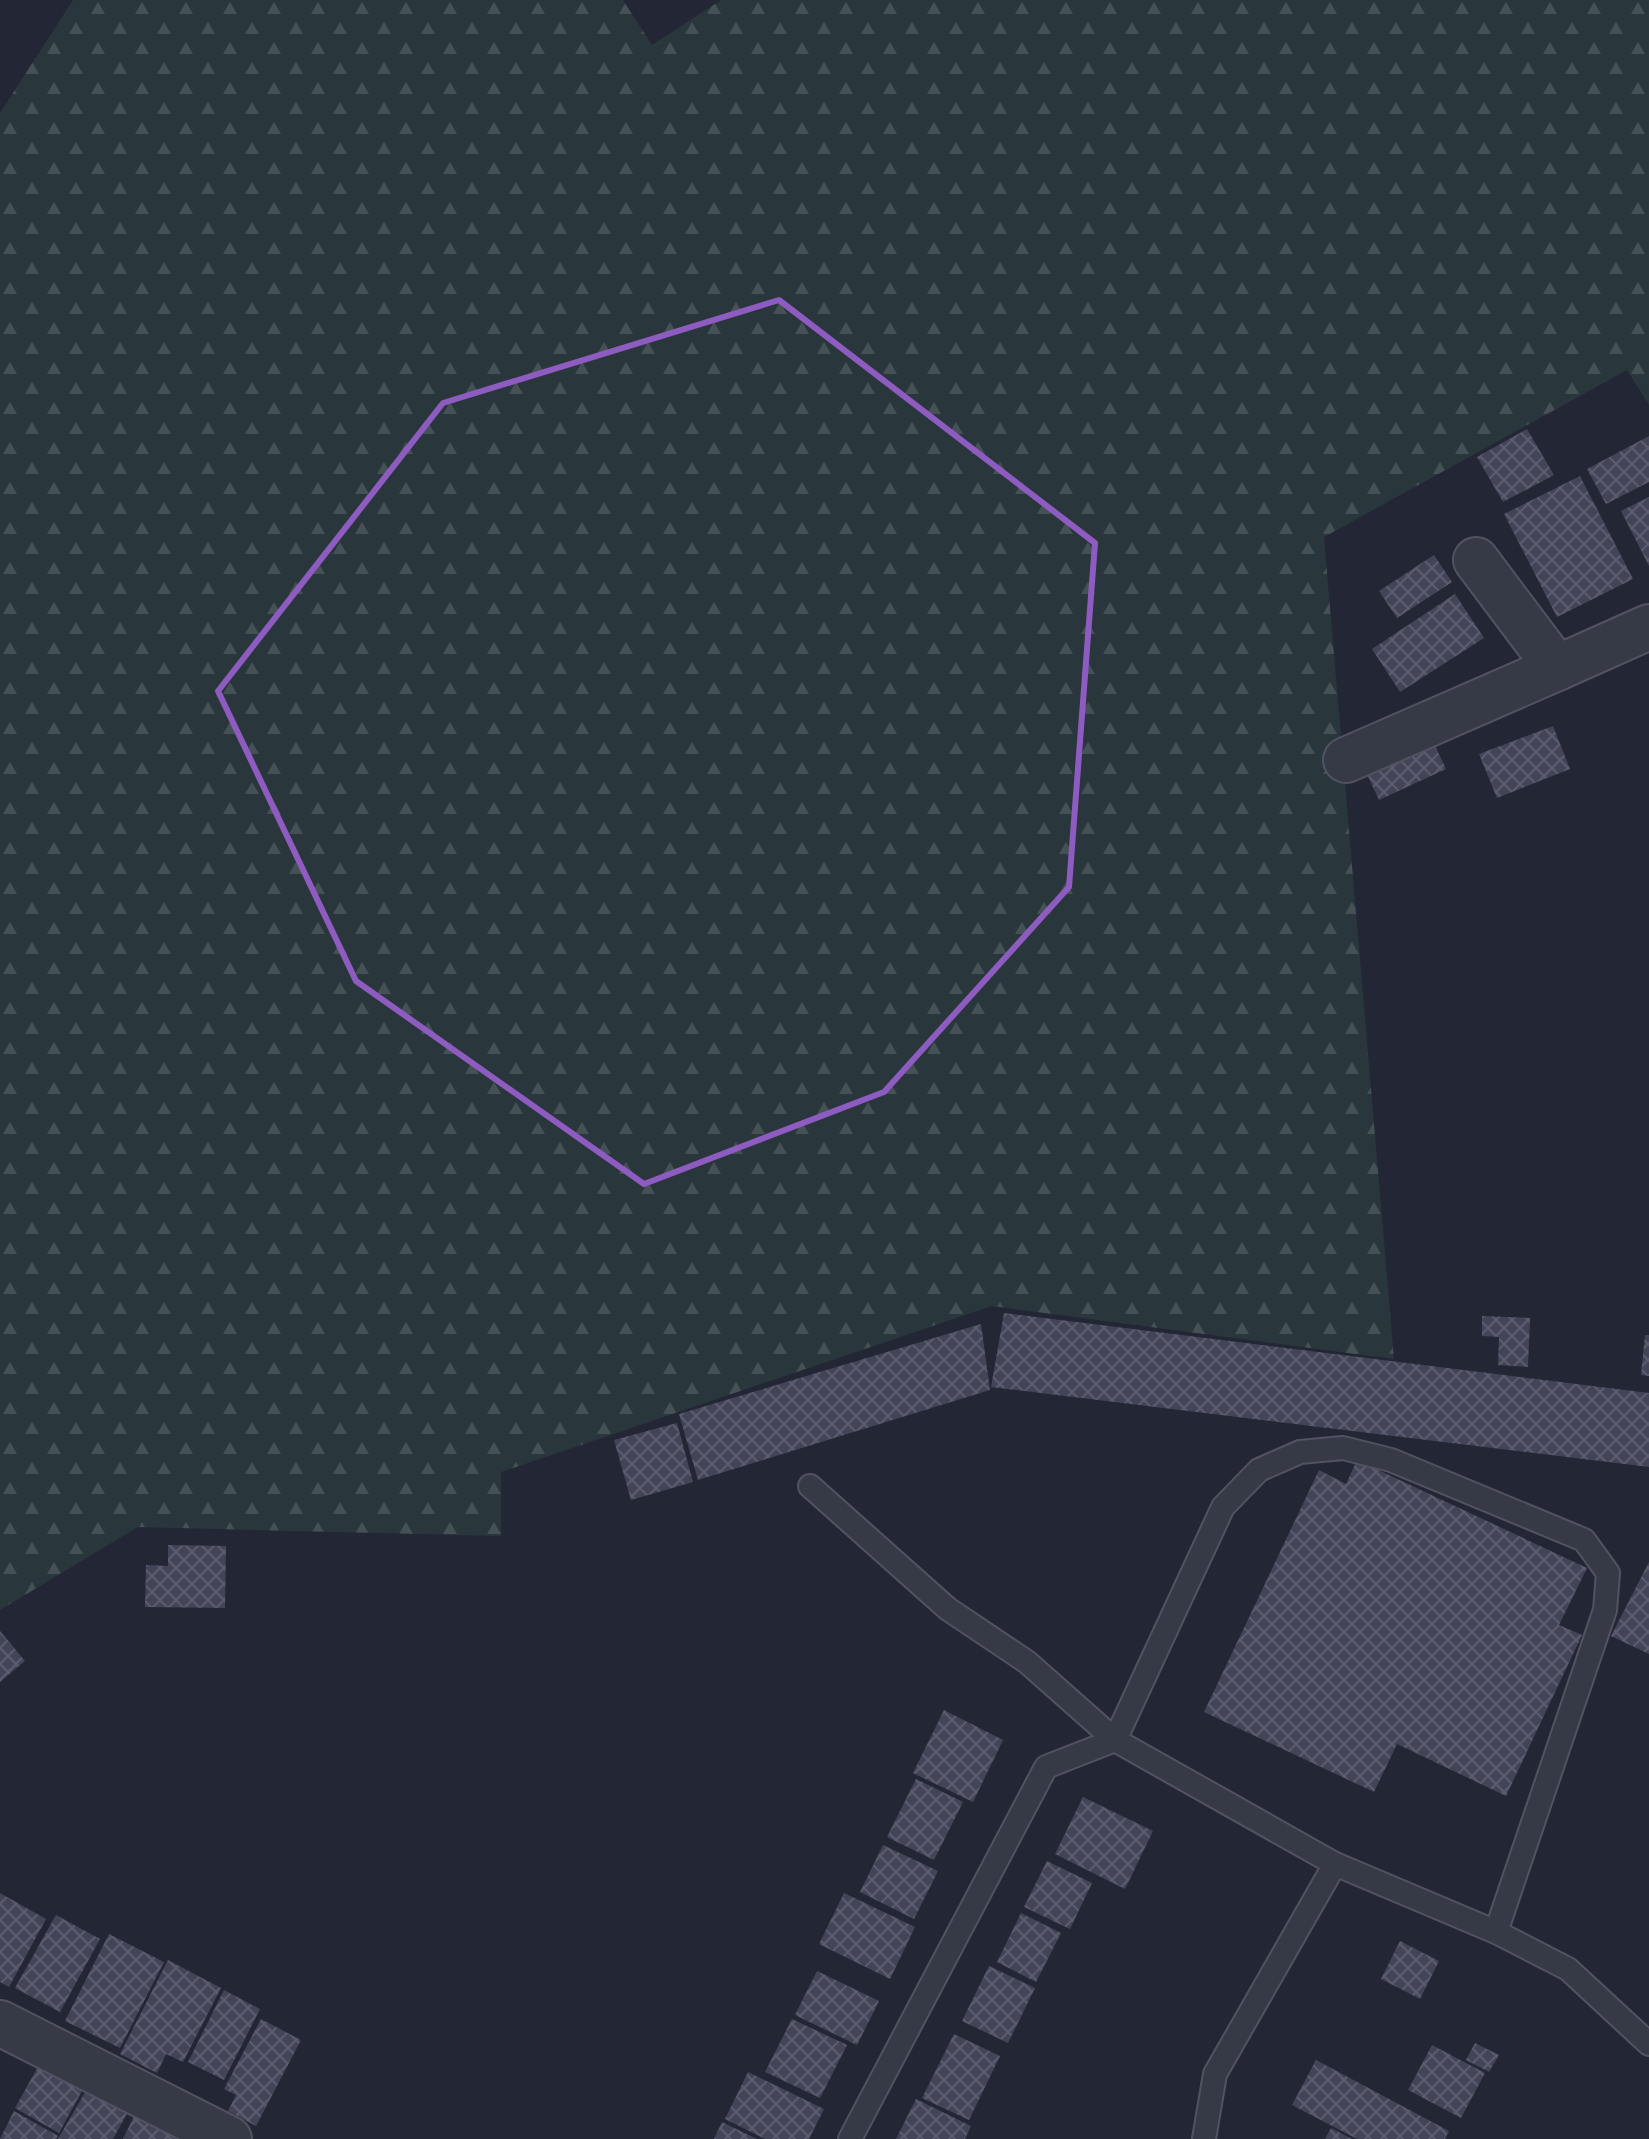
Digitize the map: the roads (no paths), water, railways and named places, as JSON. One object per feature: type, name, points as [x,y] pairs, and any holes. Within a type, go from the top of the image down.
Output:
[{"type":"street","points":[[1476,560],[1557,668]]},
{"type":"street","points":[[1346,760],[1649,627]]},
{"type":"street","points":[[0,2023],[229,2139]]},
{"type":"lane","points":[[850,2139],[1046,1767],[1115,1740],[1223,1507],[1259,1470],[1300,1452],[1343,1448],[1391,1460],[1584,1540],[1608,1573],[1605,1610],[1496,1932]]},
{"type":"lane","points":[[810,1486],[948,1609],[1027,1662],[1115,1740],[1335,1864],[1496,1932],[1568,1969],[1649,2044]]},
{"type":"lane","points":[[1204,2139],[1215,2074],[1335,1864]]}]
